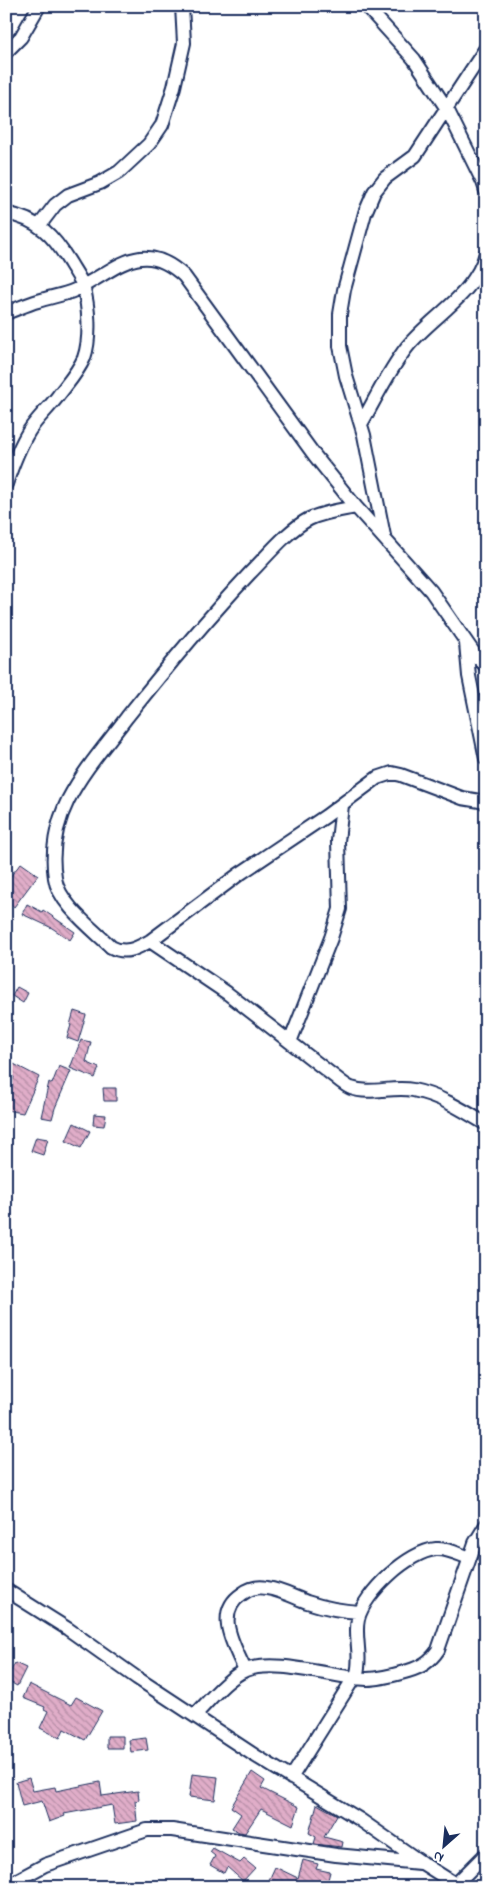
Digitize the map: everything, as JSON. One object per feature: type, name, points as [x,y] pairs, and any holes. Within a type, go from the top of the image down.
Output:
[{"type":"street","points":[[6,52],[21,37],[39,6]]},
{"type":"street","points":[[39,226],[55,205],[68,195],[100,183],[119,172],[149,144],[162,125],[184,43],[182,6]]},
{"type":"street","points":[[366,6],[414,59],[447,109],[480,174],[486,191]]},
{"type":"street","points":[[385,538],[361,424],[346,376],[340,346],[340,314],[365,213],[379,185],[385,178],[415,156],[486,48]]},
{"type":"street","points":[[6,213],[17,215],[39,226],[50,234],[61,248],[83,285],[88,330],[84,358],[57,398],[30,429],[11,468],[6,484]]},
{"type":"street","points":[[361,424],[406,349],[469,285],[482,264],[486,253]]},
{"type":"street","points":[[6,313],[74,290],[133,259],[147,257],[171,264],[184,276],[286,419],[356,507],[431,591],[466,643],[486,666]]},
{"type":"street","points":[[356,507],[330,512],[308,520],[273,549],[225,600],[164,670],[87,768],[67,802],[57,828],[54,852],[56,882],[62,897],[111,947],[119,951],[135,949],[150,941],[238,875],[342,805],[377,778],[392,773],[462,798],[486,802]]},
{"type":"street","points":[[466,643],[470,676],[486,758]]},
{"type":"street","points":[[290,1042],[331,938],[340,909],[338,840],[342,805]]},
{"type":"street","points":[[150,941],[227,993],[335,1078],[352,1088],[363,1090],[410,1089],[452,1104],[486,1124]]},
{"type":"street","points":[[195,1715],[231,1680],[245,1670],[258,1667],[280,1667],[355,1678],[380,1679],[424,1665],[433,1658],[445,1634],[469,1558],[475,1543],[486,1525]]},
{"type":"street","points":[[291,1778],[355,1678],[359,1662],[357,1621],[365,1603],[389,1575],[426,1551],[445,1549],[469,1558]]},
{"type":"street","points":[[245,1670],[228,1634],[228,1615],[233,1602],[240,1594],[254,1587],[267,1588],[323,1608],[360,1612]]},
{"type":"street","points":[[6,1590],[68,1629],[115,1664],[358,1819],[457,1886],[486,1854]]},
{"type":"street","points":[[6,1886],[45,1864],[147,1830],[172,1830],[336,1856],[422,1863]]},
{"type":"building","points":[[21,863],[38,875],[14,907],[6,902],[6,882]]},
{"type":"building","points":[[27,904],[42,912],[43,910],[75,932],[70,940],[52,928],[22,914]]},
{"type":"building","points":[[17,987],[28,993],[23,1003],[12,996]]},
{"type":"building","points":[[74,1011],[86,1015],[78,1042],[67,1038]]},
{"type":"building","points":[[81,1040],[91,1042],[86,1062],[99,1068],[95,1078],[70,1068]]},
{"type":"building","points":[[6,1060],[39,1077],[23,1113],[6,1110],[6,1097],[14,1077],[6,1073]]},
{"type":"building","points":[[59,1066],[71,1071],[52,1119],[41,1117],[49,1082],[52,1084]]},
{"type":"building","points":[[103,1088],[116,1088],[116,1101],[104,1101]]},
{"type":"building","points":[[94,1114],[106,1115],[104,1126],[93,1125]]},
{"type":"building","points":[[74,1123],[90,1131],[81,1148],[66,1141]]},
{"type":"building","points":[[36,1137],[48,1139],[43,1155],[31,1151]]},
{"type":"building","points":[[15,1663],[26,1668],[17,1686],[6,1680]]},
{"type":"building","points":[[29,1684],[71,1705],[76,1697],[102,1711],[85,1740],[64,1729],[60,1738],[40,1728],[48,1711],[44,1709],[45,1707],[23,1698]]},
{"type":"building","points":[[107,1736],[123,1736],[123,1748],[107,1748]]},
{"type":"building","points":[[146,1738],[148,1750],[131,1752],[129,1740]]},
{"type":"building","points":[[252,1772],[265,1781],[261,1788],[299,1807],[293,1825],[261,1809],[245,1833],[232,1828],[241,1814],[231,1807]]},
{"type":"building","points":[[192,1774],[218,1777],[215,1800],[189,1797]]},
{"type":"building","points":[[29,1778],[33,1791],[55,1787],[56,1791],[100,1782],[102,1796],[138,1791],[139,1800],[135,1801],[137,1821],[115,1824],[112,1805],[64,1814],[65,1816],[49,1822],[42,1801],[22,1806],[16,1782]]},
{"type":"building","points":[[317,1804],[337,1815],[324,1837],[343,1842],[342,1847],[314,1844],[316,1837],[309,1833]]},
{"type":"building","points":[[213,1848],[240,1863],[244,1859],[255,1868],[243,1881],[227,1867],[224,1873],[210,1865],[215,1856],[210,1852]]},
{"type":"building","points":[[303,1860],[318,1864],[316,1869],[330,1872],[326,1887],[284,1887],[269,1880],[275,1867],[298,1878]]}]
